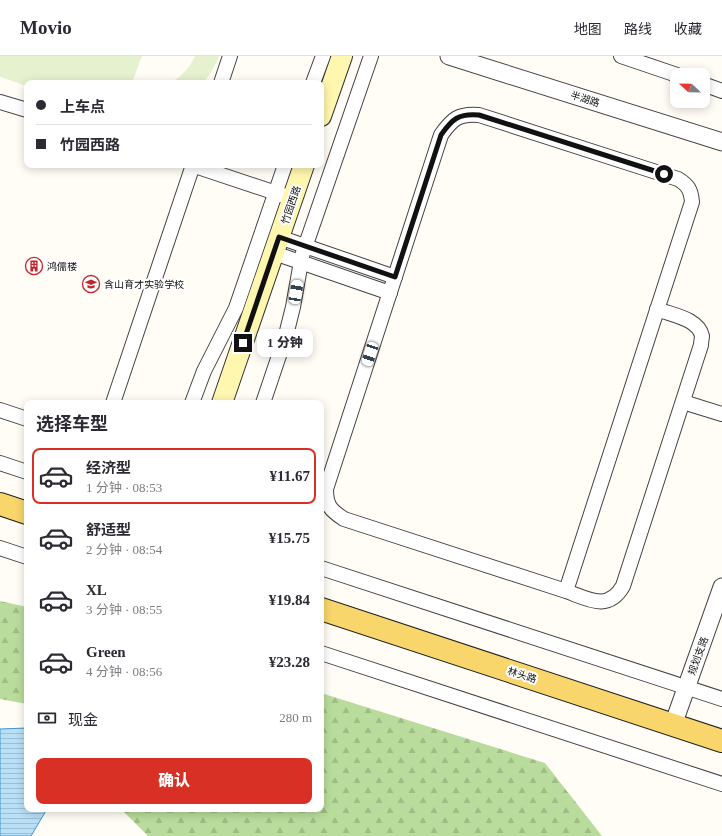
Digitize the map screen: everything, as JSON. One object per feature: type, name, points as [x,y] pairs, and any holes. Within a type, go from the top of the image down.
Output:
[{"type":"main road","points":[[324,107],[342,56]]},
{"type":"main road","name":"竹园西路","points":[[223,400],[303,168]]},
{"type":"main road","points":[[0,504],[24,512]]},
{"type":"main road","name":"林头路","points":[[324,611],[722,741]]},
{"type":"street","points":[[222,80],[230,56]]},
{"type":"street","points":[[314,80],[322,56]]},
{"type":"street","points":[[264,400],[286,335],[306,246],[371,56]]},
{"type":"street","name":"半湖路","points":[[449,56],[722,142]]},
{"type":"street","points":[[621,56],[670,73]]},
{"type":"street","points":[[710,87],[722,91]]},
{"type":"street","points":[[0,102],[24,109]]},
{"type":"street","points":[[566,592],[657,310],[692,202],[692,192],[686,184],[678,179],[479,115],[468,114],[456,118],[447,127],[441,135],[326,488],[326,498],[329,508],[344,519],[566,592],[594,601],[604,602],[612,599],[619,593],[623,586],[701,345],[702,336],[692,322],[657,310]]},
{"type":"street","points":[[114,400],[192,168]]},
{"type":"street","points":[[202,168],[293,198]]},
{"type":"street","points":[[193,400],[204,371],[236,308],[284,168]]},
{"type":"street","points":[[277,245],[306,246],[395,277]]},
{"type":"street","points":[[277,245],[301,263],[390,294]]},
{"type":"street","points":[[683,402],[722,414]]},
{"type":"street","points":[[0,410],[24,418]]},
{"type":"street","points":[[0,463],[24,471]]},
{"type":"street","points":[[0,548],[24,556]]},
{"type":"street","points":[[324,569],[722,699]]},
{"type":"street","name":"规划支路","points":[[673,725],[722,587]]},
{"type":"street","points":[[324,654],[722,784]]},
{"type":"green space","points":[[0,56],[142,56],[133,80],[24,80],[24,85],[0,77]]},
{"type":"green space","points":[[195,56],[219,56],[206,80],[175,80],[191,64]]},
{"type":"green space","points":[[0,601],[24,606],[24,703],[0,699]]},
{"type":"green space","points":[[324,694],[545,763],[602,836],[148,836],[124,812],[324,812]]},
{"type":"water","points":[[24,728],[24,812],[45,812],[31,836],[0,836],[0,729]]},
{"type":"place","name":"鸿儒楼","points":[[34,266]]},
{"type":"place","name":"含山育才实验学校","points":[[91,284]]},
{"type":"route","points":[[243,343],[279,237],[395,277],[441,135],[456,118],[468,114],[479,115],[664,174]]}]
